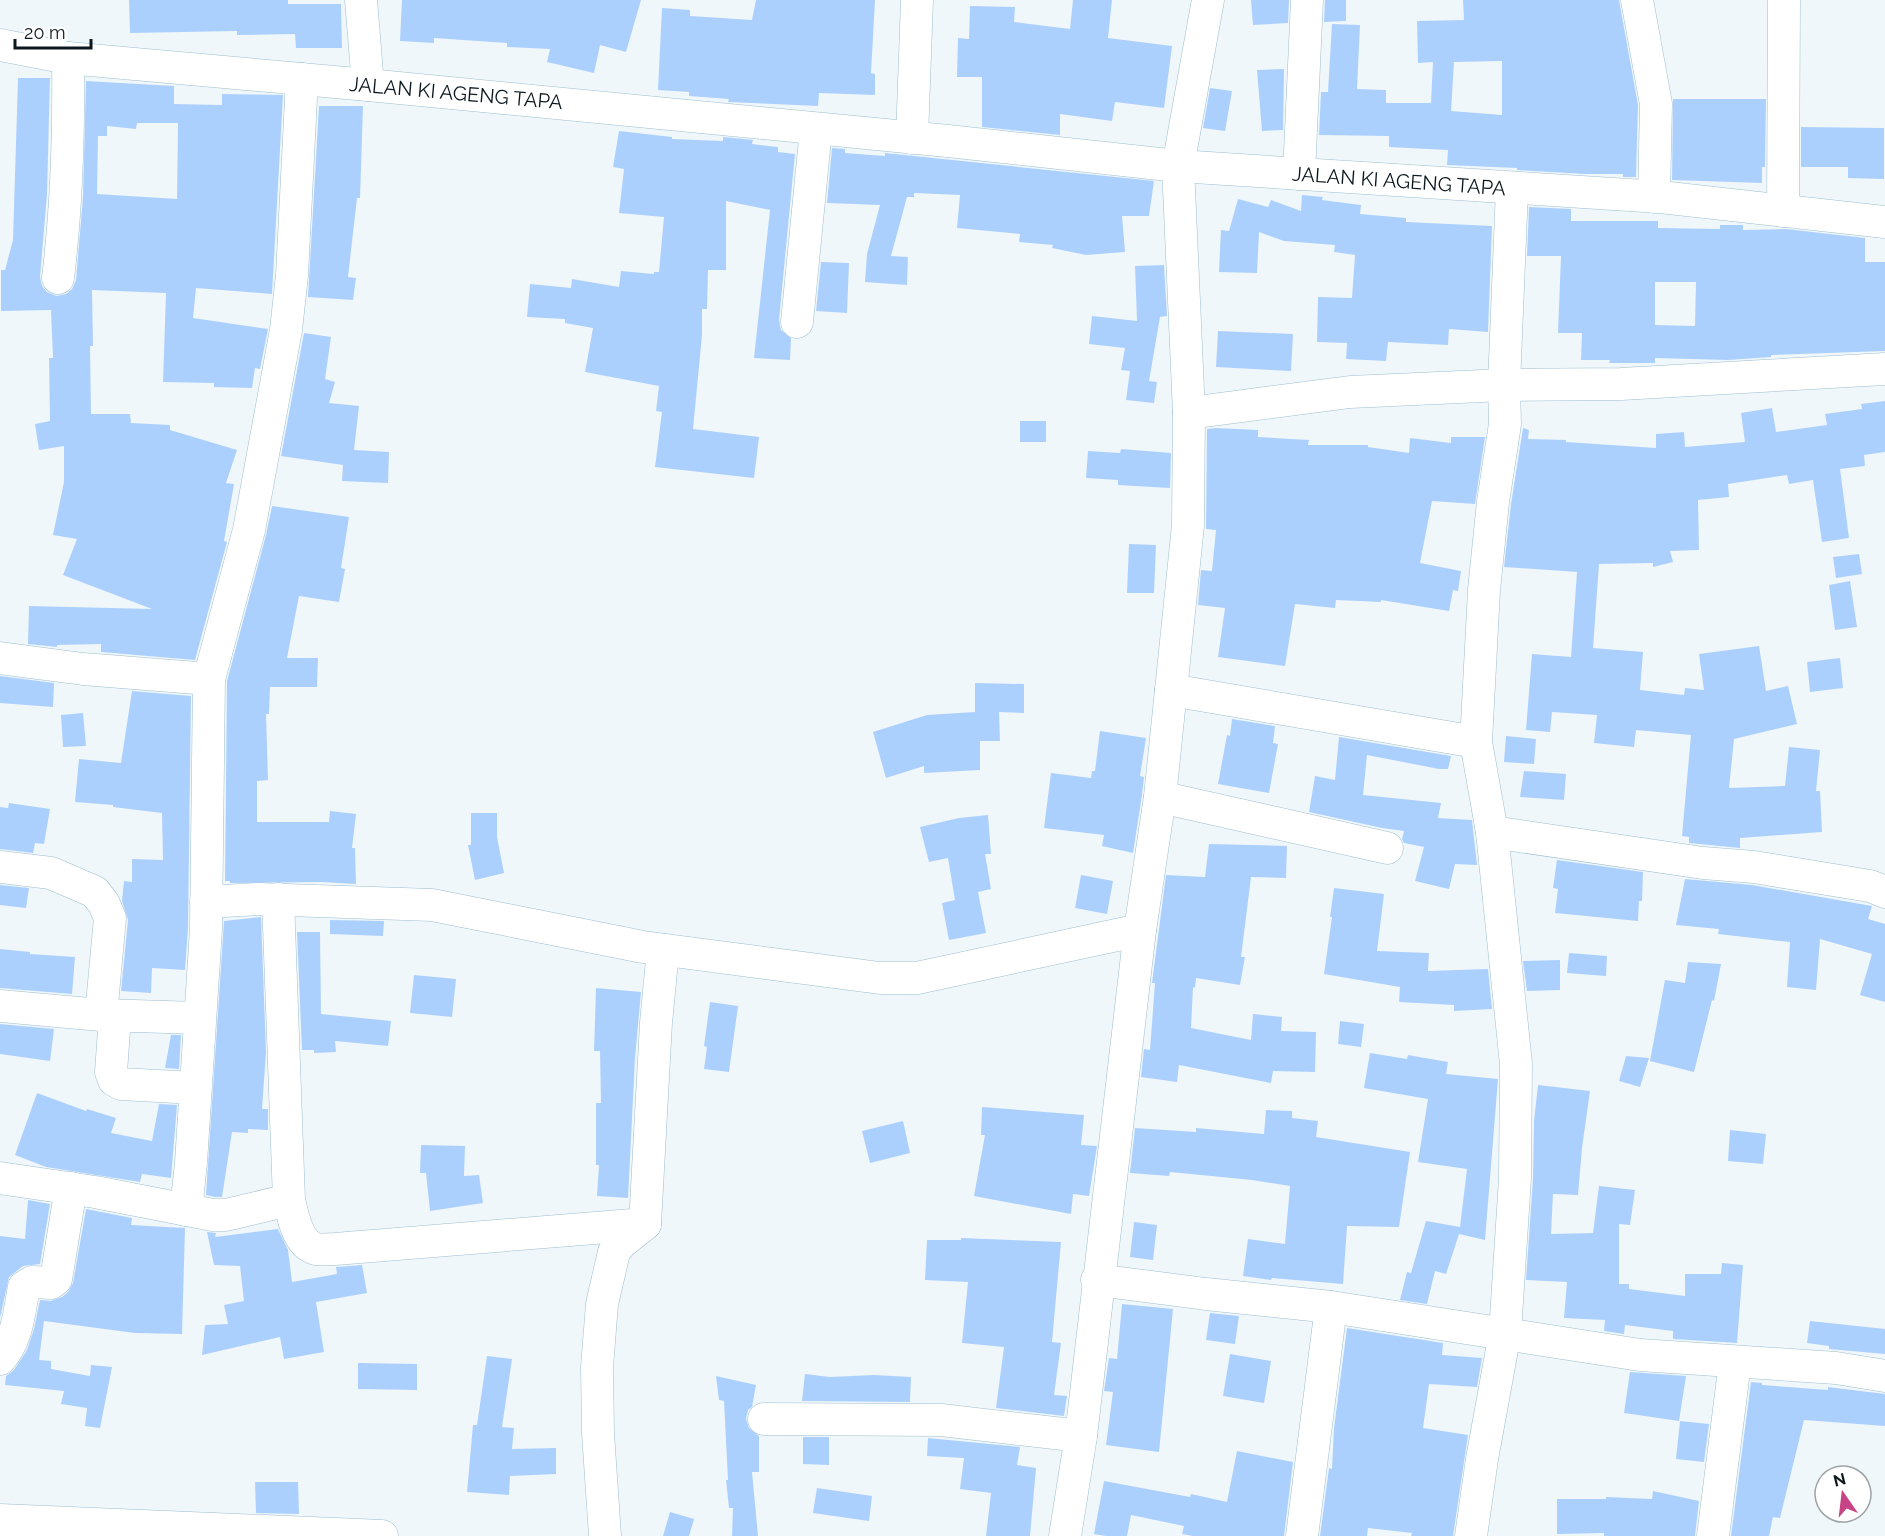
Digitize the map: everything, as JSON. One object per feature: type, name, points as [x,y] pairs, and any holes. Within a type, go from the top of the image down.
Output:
[{"type":"street","points":[[361,0],[368,84]]},
{"type":"street","points":[[917,0],[930,139]]},
{"type":"street","points":[[1065,1536],[1081,1436],[1140,930],[1160,797],[1188,525],[1188,423],[1178,166],[1208,0]]},
{"type":"street","points":[[1299,174],[1307,0]]},
{"type":"street","points":[[1637,0],[1656,104],[1654,197]]},
{"type":"street","points":[[1783,211],[1784,0]]},
{"type":"street","name":"JALAN KI AGENG TAPA","points":[[0,45],[68,58],[368,84],[930,139],[1178,166],[1654,197],[1885,222]]},
{"type":"street","points":[[58,278],[64,224],[68,147],[68,58]]},
{"type":"street","points":[[186,1210],[206,902],[209,679],[249,530],[286,330],[292,275],[302,79]]},
{"type":"street","points":[[797,322],[816,129]]},
{"type":"street","points":[[1471,1536],[1482,1459],[1505,1333],[1515,1178],[1516,1064],[1492,832],[1476,742],[1484,590],[1505,404],[1512,189]]},
{"type":"street","points":[[1188,423],[1350,392],[1505,404],[1621,384],[1885,369]]},
{"type":"street","points":[[0,658],[83,669],[209,679]]},
{"type":"street","points":[[1171,690],[1476,742]]},
{"type":"street","points":[[1160,797],[1387,848]]},
{"type":"street","points":[[1492,832],[1703,863],[1754,867],[1870,886],[1885,892]]},
{"type":"street","points":[[0,867],[51,873],[95,892],[104,904],[110,918],[108,1016],[111,1071],[114,1080],[121,1084],[195,1088]]},
{"type":"street","points":[[206,902],[278,899],[432,905],[663,950],[880,978],[917,978],[1140,930]]},
{"type":"street","points":[[278,899],[289,1200],[294,1221],[302,1238],[315,1249],[335,1249],[645,1224]]},
{"type":"street","points":[[605,1536],[598,1433],[597,1367],[602,1304],[615,1252],[621,1243],[645,1224],[656,1023],[663,950]]},
{"type":"street","points":[[0,1006],[108,1016],[200,1018]]},
{"type":"street","points":[[0,1178],[226,1215],[289,1200]]},
{"type":"street","points":[[0,1359],[11,1344],[16,1329],[24,1287],[32,1282],[51,1283],[56,1279],[71,1188]]},
{"type":"street","points":[[1098,1280],[1331,1307],[1640,1355],[1836,1368],[1885,1376]]},
{"type":"street","points":[[1302,1536],[1331,1307]]},
{"type":"street","points":[[1713,1536],[1735,1363]]},
{"type":"street","points":[[764,1419],[941,1420],[1081,1436]]},
{"type":"street","points":[[0,1520],[382,1536]]},
{"type":"building","points":[[129,0],[288,0],[288,4],[341,4],[342,48],[296,48],[295,34],[237,35],[237,31],[130,33]]},
{"type":"building","points":[[402,0],[641,0],[626,52],[600,45],[594,73],[547,62],[550,49],[507,47],[507,43],[434,38],[434,43],[400,41]]},
{"type":"building","points":[[756,0],[875,0],[871,73],[875,74],[875,95],[819,93],[818,106],[728,102],[729,99],[689,96],[689,92],[658,90],[662,8],[690,10],[690,16],[752,20]]},
{"type":"building","points":[[1073,0],[1112,0],[1108,38],[1172,46],[1164,108],[1115,102],[1112,121],[1060,114],[1060,135],[982,127],[982,77],[957,77],[958,38],[969,39],[970,6],[1015,7],[1014,22],[1070,29]]},
{"type":"building","points":[[1251,0],[1289,0],[1288,23],[1253,25]]},
{"type":"building","points":[[1325,0],[1346,0],[1346,21],[1324,22]]},
{"type":"building","points":[[1463,0],[1619,0],[1638,105],[1636,177],[1623,177],[1623,174],[1585,174],[1447,165],[1448,150],[1389,147],[1389,136],[1319,135],[1321,92],[1328,92],[1332,24],[1360,25],[1357,89],[1386,90],[1386,103],[1431,103],[1433,62],[1418,63],[1417,21],[1464,20]],"holes":[[[1502,61],[1502,115],[1451,111],[1454,62]]]},
{"type":"building","points":[[1284,69],[1283,130],[1262,131],[1257,70]]},
{"type":"building","points":[[18,78],[50,78],[47,194],[40,277],[42,286],[47,292],[57,296],[66,294],[72,289],[76,280],[83,197],[86,81],[174,86],[174,104],[222,105],[222,94],[283,95],[272,294],[196,288],[193,318],[268,329],[260,369],[255,368],[252,388],[214,387],[214,383],[163,382],[166,293],[92,290],[91,414],[130,414],[131,423],[170,425],[170,430],[237,450],[226,483],[234,484],[224,541],[227,542],[195,660],[101,652],[101,644],[57,645],[57,647],[28,644],[29,606],[152,609],[63,575],[77,539],[53,535],[64,482],[64,446],[39,450],[35,424],[50,421],[49,358],[53,358],[51,310],[1,311],[1,270],[5,270],[13,240]],"holes":[[[137,123],[178,123],[177,199],[97,194],[98,136],[107,136],[107,126],[136,129]]]},
{"type":"building","points":[[1210,88],[1232,91],[1225,131],[1203,128]]},
{"type":"building","points":[[1673,99],[1766,99],[1765,167],[1762,167],[1762,183],[1672,180]]},
{"type":"building","points":[[319,106],[363,106],[360,198],[357,198],[348,277],[356,278],[353,300],[308,297]]},
{"type":"building","points":[[1801,127],[1884,128],[1884,179],[1848,178],[1848,167],[1801,167]]},
{"type":"building","points":[[619,131],[672,137],[672,139],[723,141],[723,137],[753,140],[752,144],[778,147],[778,152],[795,154],[779,320],[781,330],[791,338],[790,360],[754,358],[770,210],[726,201],[726,270],[708,270],[707,309],[702,309],[702,335],[693,429],[759,437],[754,478],[655,467],[662,412],[656,411],[659,386],[585,372],[593,328],[565,323],[565,319],[527,317],[530,284],[571,288],[572,279],[619,287],[621,271],[654,274],[654,272],[659,272],[664,217],[619,213],[624,169],[613,167]]},
{"type":"building","points":[[832,148],[845,149],[845,153],[885,156],[885,153],[1154,181],[1149,216],[1122,216],[1125,252],[1086,255],[1052,248],[1053,245],[1019,242],[1020,234],[957,228],[960,195],[914,193],[914,197],[907,197],[891,256],[908,257],[907,285],[865,282],[867,254],[880,205],[827,203]]},
{"type":"building","points":[[1302,195],[1361,205],[1360,214],[1406,218],[1406,222],[1492,226],[1488,332],[1449,329],[1448,345],[1388,342],[1386,361],[1346,359],[1347,343],[1317,342],[1318,297],[1352,298],[1355,255],[1334,252],[1335,245],[1284,241],[1259,232],[1257,273],[1219,272],[1221,230],[1229,231],[1238,199],[1268,207],[1271,200],[1301,211]]},
{"type":"building","points":[[1529,207],[1571,209],[1571,221],[1658,221],[1658,228],[1720,229],[1720,225],[1743,225],[1743,230],[1786,229],[1865,238],[1865,262],[1885,262],[1885,351],[1771,355],[1771,357],[1728,360],[1655,358],[1655,363],[1609,363],[1610,360],[1581,360],[1582,333],[1558,333],[1561,256],[1527,256]],"holes":[[[1655,282],[1696,282],[1695,326],[1655,325]]]},
{"type":"building","points":[[821,262],[849,263],[847,313],[816,311]]},
{"type":"building","points":[[1164,265],[1167,316],[1160,317],[1149,381],[1157,382],[1154,403],[1126,400],[1130,371],[1121,370],[1125,348],[1089,344],[1092,316],[1137,321],[1135,266]]},
{"type":"building","points":[[1218,331],[1293,334],[1291,371],[1216,367]]},
{"type":"building","points":[[304,333],[331,337],[325,379],[335,382],[329,403],[359,406],[354,450],[389,452],[388,483],[342,481],[343,465],[281,456]]},
{"type":"building","points":[[1885,401],[1885,452],[1864,455],[1865,466],[1840,469],[1849,538],[1822,542],[1813,480],[1789,484],[1787,475],[1728,484],[1729,497],[1698,500],[1699,550],[1670,551],[1673,562],[1653,567],[1653,563],[1599,564],[1593,648],[1643,652],[1640,690],[1684,695],[1685,688],[1704,690],[1699,654],[1759,646],[1766,691],[1788,686],[1797,724],[1734,739],[1729,788],[1785,786],[1789,747],[1820,750],[1816,791],[1820,791],[1822,832],[1740,838],[1740,848],[1689,843],[1689,837],[1682,836],[1691,735],[1636,730],[1634,747],[1594,743],[1597,715],[1552,712],[1550,732],[1526,730],[1532,654],[1571,657],[1577,572],[1504,567],[1523,428],[1529,430],[1528,439],[1656,448],[1656,434],[1684,432],[1685,447],[1745,442],[1741,413],[1772,408],[1776,432],[1827,425],[1825,414],[1862,409],[1861,404]]},
{"type":"building","points":[[1020,421],[1046,421],[1046,442],[1020,442]]},
{"type":"building","points":[[1207,429],[1258,430],[1258,437],[1309,440],[1308,445],[1368,445],[1368,447],[1409,453],[1410,438],[1451,443],[1451,437],[1485,437],[1475,504],[1432,501],[1420,563],[1461,571],[1458,591],[1453,590],[1449,611],[1381,600],[1381,602],[1336,600],[1335,608],[1295,604],[1285,666],[1218,657],[1225,608],[1198,605],[1201,570],[1212,571],[1216,530],[1206,529]]},
{"type":"building","points":[[1121,449],[1171,453],[1170,488],[1118,485],[1118,480],[1086,478],[1088,451],[1120,453]]},
{"type":"building","points":[[272,506],[349,517],[341,568],[345,569],[339,602],[299,596],[287,658],[318,658],[317,687],[270,687],[269,714],[266,714],[268,780],[257,781],[257,822],[329,822],[330,811],[356,814],[352,848],[355,848],[356,884],[230,883],[230,881],[225,881],[227,681]]},
{"type":"building","points":[[1129,544],[1156,545],[1154,593],[1127,593]]},
{"type":"building","points":[[1859,554],[1862,574],[1836,578],[1833,557]]},
{"type":"building","points":[[1850,581],[1857,627],[1835,630],[1829,585]]},
{"type":"building","points":[[1840,658],[1843,688],[1810,692],[1807,662]]},
{"type":"building","points":[[0,676],[54,683],[53,707],[0,703]]},
{"type":"building","points":[[975,683],[1024,684],[1024,713],[999,712],[1000,741],[980,741],[980,770],[924,773],[924,766],[886,778],[873,732],[927,715],[975,712]]},
{"type":"building","points":[[132,691],[191,696],[188,928],[185,970],[152,968],[151,993],[121,991],[128,920],[122,901],[124,881],[132,882],[132,859],[163,860],[162,813],[75,802],[79,759],[121,763]]},
{"type":"building","points":[[83,713],[86,746],[63,747],[61,715]]},
{"type":"building","points":[[1232,719],[1275,726],[1273,743],[1278,744],[1269,793],[1218,784]]},
{"type":"building","points":[[1100,731],[1146,738],[1140,776],[1144,777],[1142,795],[1133,853],[1102,846],[1104,835],[1044,828],[1051,773],[1091,778],[1092,771],[1095,771]]},
{"type":"building","points":[[1506,736],[1536,739],[1534,764],[1504,762]]},
{"type":"building","points":[[1339,737],[1451,756],[1448,769],[1439,769],[1367,755],[1363,795],[1441,803],[1438,818],[1472,820],[1477,865],[1455,864],[1449,889],[1415,881],[1424,847],[1404,843],[1402,839],[1404,831],[1309,812],[1315,776],[1335,780]]},
{"type":"building","points":[[1524,771],[1566,774],[1564,800],[1520,797]]},
{"type":"building","points":[[9,803],[50,809],[44,844],[35,843],[33,853],[0,849],[0,807],[8,808]]},
{"type":"building","points":[[471,813],[497,813],[497,837],[504,873],[475,880],[468,845],[471,845]]},
{"type":"building","points":[[988,815],[991,854],[985,854],[991,889],[978,892],[986,933],[949,940],[942,903],[955,900],[948,858],[929,862],[920,827],[959,818]]},
{"type":"building","points":[[1209,844],[1287,846],[1286,878],[1251,877],[1241,957],[1245,957],[1240,985],[1196,978],[1195,988],[1193,987],[1191,1028],[1251,1040],[1253,1014],[1282,1017],[1281,1031],[1316,1032],[1315,1072],[1273,1071],[1271,1083],[1179,1065],[1177,1082],[1141,1077],[1144,1049],[1150,1050],[1155,983],[1152,983],[1166,875],[1205,877]]},
{"type":"building","points":[[1557,860],[1643,872],[1642,901],[1639,901],[1638,921],[1555,913],[1558,889],[1553,888]]},
{"type":"building","points":[[1081,875],[1113,881],[1107,914],[1075,908]]},
{"type":"building","points":[[1685,879],[1752,885],[1872,906],[1868,919],[1885,924],[1885,1002],[1860,995],[1872,954],[1820,939],[1816,990],[1787,987],[1790,942],[1718,934],[1719,929],[1676,925]]},
{"type":"building","points":[[0,885],[29,888],[26,908],[0,905]]},
{"type":"building","points":[[1334,888],[1384,894],[1377,951],[1429,953],[1428,971],[1488,969],[1492,1009],[1454,1011],[1454,1005],[1399,1002],[1400,987],[1324,974]]},
{"type":"building","points":[[261,917],[266,1052],[262,1109],[268,1109],[268,1130],[248,1129],[248,1133],[232,1132],[222,1197],[215,1197],[206,1195],[224,921]]},
{"type":"building","points":[[330,920],[384,921],[383,936],[330,934]]},
{"type":"building","points":[[297,932],[320,932],[321,1014],[391,1021],[388,1046],[335,1041],[336,1052],[314,1053],[314,1050],[302,1050]]},
{"type":"building","points":[[0,949],[75,957],[72,994],[0,988]]},
{"type":"building","points":[[1569,953],[1607,956],[1606,976],[1567,973]]},
{"type":"building","points":[[1560,960],[1560,990],[1527,991],[1523,961]]},
{"type":"building","points":[[1688,962],[1721,964],[1714,1001],[1712,1000],[1694,1072],[1650,1061],[1665,980],[1685,983]]},
{"type":"building","points":[[414,975],[456,979],[452,1017],[410,1013]]},
{"type":"building","points":[[596,988],[641,992],[635,1058],[628,1198],[597,1196],[599,1165],[596,1165],[596,1103],[601,1103],[600,1051],[594,1051]]},
{"type":"building","points":[[710,1002],[738,1006],[729,1072],[704,1069],[707,1047],[704,1046]]},
{"type":"building","points":[[1340,1021],[1364,1024],[1361,1047],[1338,1044]]},
{"type":"building","points":[[0,1024],[54,1029],[50,1061],[0,1054]]},
{"type":"building","points":[[171,1035],[181,1035],[179,1069],[165,1068]]},
{"type":"building","points":[[1370,1053],[1407,1059],[1408,1055],[1448,1062],[1446,1074],[1498,1079],[1485,1240],[1459,1234],[1446,1274],[1435,1271],[1427,1304],[1400,1300],[1407,1272],[1411,1273],[1426,1221],[1460,1227],[1467,1169],[1418,1162],[1428,1099],[1364,1088]]},
{"type":"building","points":[[1626,1056],[1649,1058],[1640,1087],[1619,1081]]},
{"type":"building","points":[[1538,1085],[1590,1091],[1578,1195],[1553,1194],[1551,1234],[1593,1233],[1599,1186],[1635,1190],[1630,1225],[1619,1224],[1619,1284],[1629,1284],[1629,1289],[1685,1296],[1685,1274],[1721,1274],[1722,1263],[1743,1265],[1737,1343],[1673,1339],[1673,1331],[1625,1325],[1624,1334],[1604,1331],[1605,1320],[1564,1318],[1567,1282],[1526,1280]]},
{"type":"building","points":[[37,1093],[86,1111],[87,1109],[116,1118],[111,1133],[152,1141],[159,1104],[177,1105],[171,1178],[142,1174],[140,1182],[46,1167],[15,1155]]},
{"type":"building","points":[[982,1107],[1084,1115],[1081,1145],[1097,1146],[1089,1196],[1073,1194],[1071,1214],[974,1196],[985,1135],[981,1135]]},
{"type":"building","points":[[1266,1110],[1292,1111],[1292,1118],[1318,1121],[1316,1137],[1410,1152],[1399,1227],[1347,1226],[1343,1284],[1243,1276],[1248,1239],[1285,1244],[1290,1186],[1170,1172],[1169,1176],[1130,1173],[1135,1128],[1196,1132],[1196,1128],[1264,1134]]},
{"type":"building","points":[[903,1121],[910,1153],[870,1163],[862,1131]]},
{"type":"building","points":[[1730,1130],[1766,1134],[1763,1164],[1728,1161]]},
{"type":"building","points":[[421,1145],[465,1146],[464,1176],[479,1175],[483,1203],[430,1211],[426,1173],[420,1173]]},
{"type":"building","points":[[28,1200],[50,1204],[40,1264],[23,1266],[9,1277],[0,1318],[0,1236],[25,1239]]},
{"type":"building","points":[[86,1209],[132,1218],[131,1225],[185,1228],[182,1334],[135,1333],[44,1321],[39,1360],[51,1361],[51,1369],[90,1376],[91,1365],[112,1367],[100,1428],[85,1426],[87,1408],[61,1404],[64,1391],[5,1385],[6,1376],[14,1370],[27,1350],[40,1300],[51,1301],[62,1297],[73,1283]]},
{"type":"building","points":[[1134,1222],[1157,1225],[1153,1260],[1130,1257]]},
{"type":"building","points":[[278,1229],[288,1250],[292,1282],[337,1274],[336,1267],[362,1265],[367,1293],[316,1302],[324,1352],[284,1359],[280,1337],[202,1355],[205,1325],[228,1324],[224,1305],[244,1301],[240,1266],[214,1265],[207,1232],[216,1233],[215,1237]]},
{"type":"building","points":[[961,1238],[1061,1242],[1052,1342],[1061,1343],[1054,1395],[1067,1396],[1064,1416],[996,1408],[1004,1347],[962,1343],[968,1282],[925,1280],[927,1240],[961,1240]]},
{"type":"building","points":[[1122,1304],[1173,1309],[1159,1452],[1106,1445],[1113,1392],[1104,1391],[1109,1358],[1117,1359]]},
{"type":"building","points":[[1210,1313],[1239,1316],[1235,1344],[1206,1340]]},
{"type":"building","points":[[1810,1321],[1885,1329],[1885,1354],[1829,1349],[1829,1346],[1807,1343]]},
{"type":"building","points":[[1347,1328],[1443,1343],[1442,1355],[1482,1358],[1477,1387],[1429,1384],[1423,1428],[1468,1435],[1453,1536],[1411,1536],[1412,1533],[1368,1528],[1367,1536],[1320,1536],[1329,1468],[1332,1469],[1334,1428]]},
{"type":"building","points":[[1230,1354],[1271,1361],[1264,1403],[1223,1396]]},
{"type":"building","points":[[487,1356],[512,1359],[502,1427],[514,1428],[512,1449],[556,1448],[556,1474],[510,1476],[509,1495],[467,1492],[473,1425],[477,1425]]},
{"type":"building","points":[[358,1363],[417,1364],[417,1390],[358,1389]]},
{"type":"building","points":[[1630,1372],[1686,1376],[1679,1421],[1624,1413]]},
{"type":"building","points":[[805,1374],[830,1377],[874,1375],[911,1377],[910,1402],[802,1401]]},
{"type":"building","points":[[716,1376],[756,1385],[752,1407],[748,1410],[746,1419],[749,1428],[759,1436],[759,1472],[752,1472],[758,1536],[732,1536],[733,1508],[729,1508],[726,1480],[728,1480],[724,1401],[719,1400]]},
{"type":"building","points":[[1751,1382],[1762,1383],[1762,1385],[1828,1390],[1828,1387],[1885,1394],[1885,1426],[1804,1420],[1780,1518],[1773,1517],[1769,1536],[1731,1536]]},
{"type":"building","points":[[1680,1421],[1709,1424],[1704,1462],[1676,1459]]},
{"type":"building","points":[[803,1437],[829,1437],[829,1465],[803,1464]]},
{"type":"building","points":[[928,1438],[1020,1447],[1017,1465],[1036,1468],[1030,1536],[986,1536],[991,1493],[960,1489],[964,1458],[927,1456]]},
{"type":"building","points":[[1237,1451],[1293,1462],[1284,1536],[1193,1536],[1182,1534],[1184,1526],[1131,1515],[1127,1536],[1094,1534],[1104,1481],[1190,1497],[1191,1494],[1227,1502]]},
{"type":"building","points":[[255,1482],[298,1482],[299,1514],[256,1513]]},
{"type":"building","points":[[817,1488],[872,1496],[869,1521],[813,1513]]},
{"type":"building","points":[[1653,1491],[1699,1501],[1695,1536],[1557,1534],[1557,1499],[1606,1499],[1606,1497],[1652,1499]]},
{"type":"building","points":[[670,1512],[694,1519],[689,1536],[663,1536]]}]
